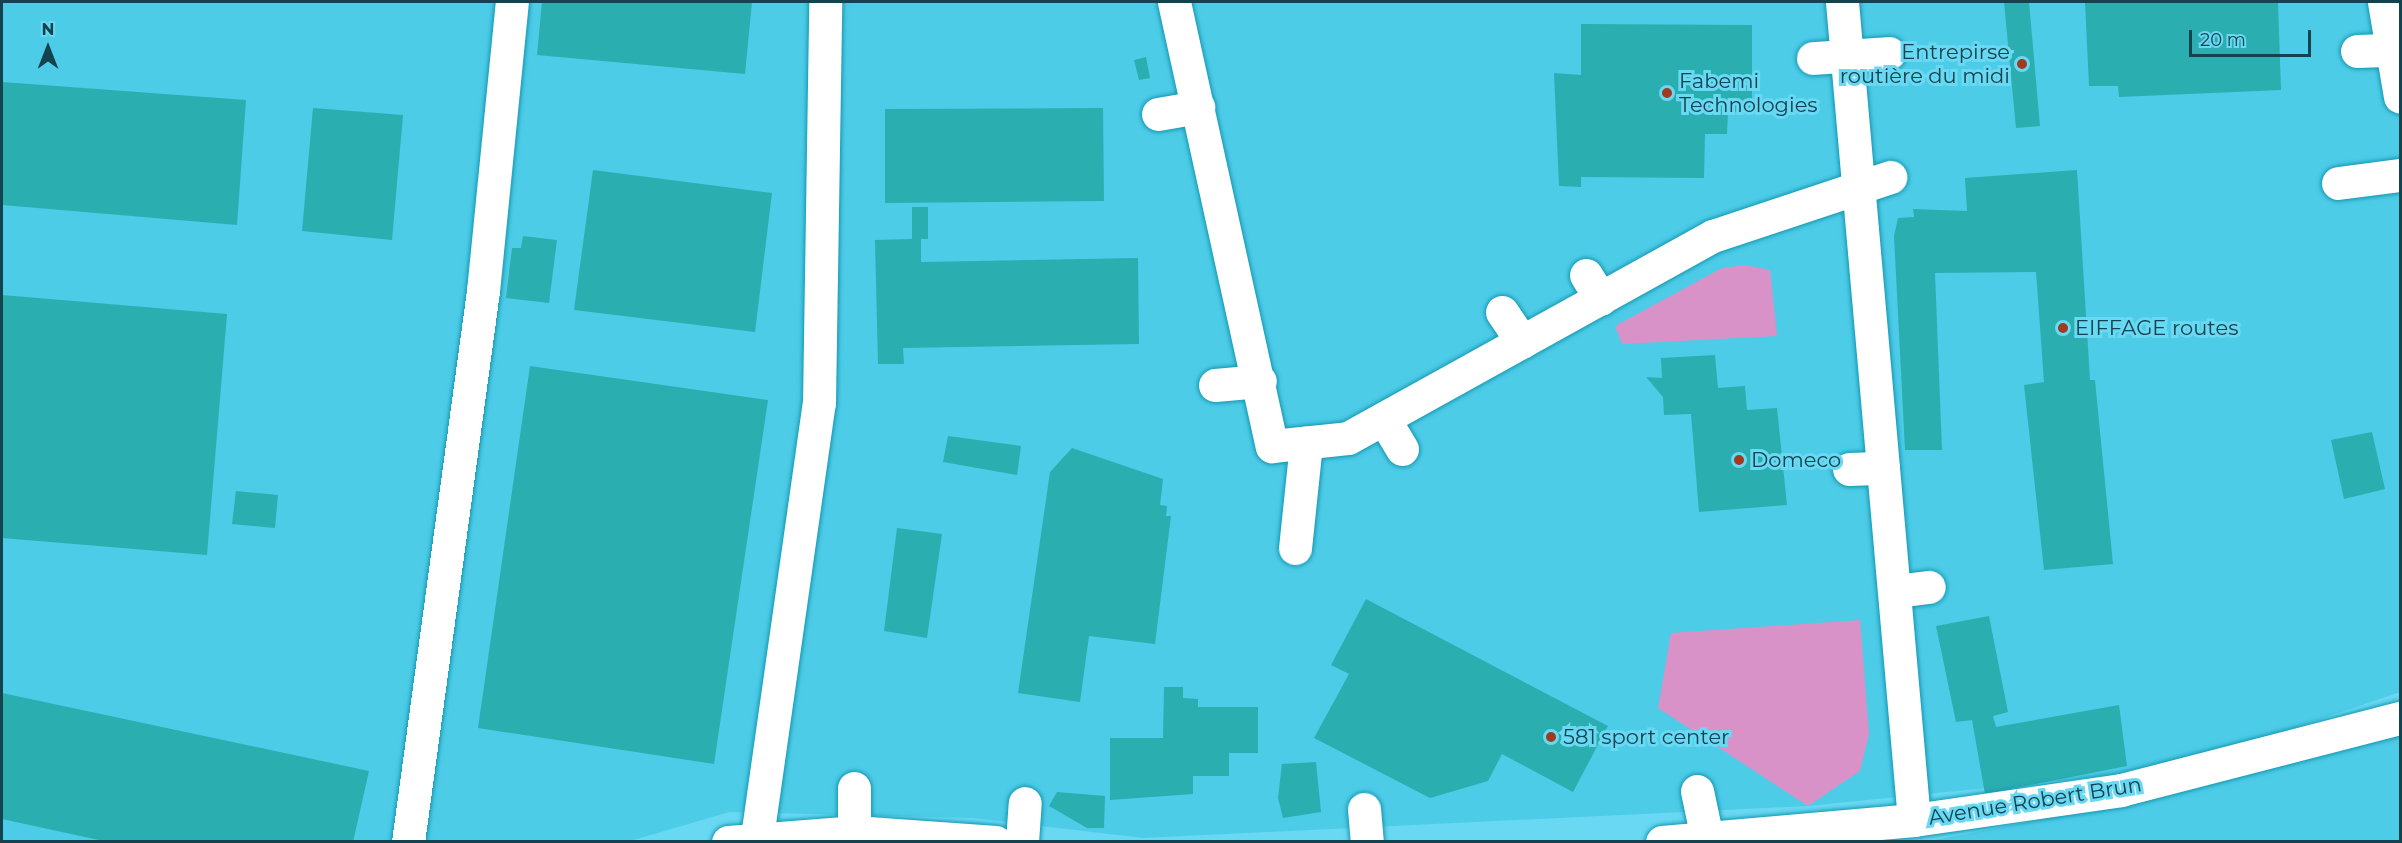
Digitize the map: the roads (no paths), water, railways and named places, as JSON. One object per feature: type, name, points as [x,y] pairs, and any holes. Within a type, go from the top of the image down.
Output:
[{"type":"street","points":[[408,842],[483,291],[512,2]]},
{"type":"street","points":[[825,2],[819,403],[742,839],[854,832],[996,842]]},
{"type":"street","points":[[1174,2],[1260,381],[1272,446],[1348,438],[1522,342],[1594,287],[1713,236],[1875,181]]},
{"type":"street","points":[[1842,2],[1847,56],[1875,181],[1883,468],[1914,820]]},
{"type":"street","points":[[2384,2],[2400,97]]},
{"type":"street","points":[[2357,51],[2392,50]]},
{"type":"street","points":[[1813,58],[1889,54]]},
{"type":"street","points":[[1158,114],[1198,106]]},
{"type":"street","points":[[2338,183],[2400,175]]},
{"type":"street","points":[[1502,312],[1522,342]]},
{"type":"street","points":[[1215,385],[1260,381]]},
{"type":"street","points":[[1384,419],[1402,449]]},
{"type":"street","points":[[1295,548],[1306,443]]},
{"type":"street","points":[[1849,468],[1883,468]]},
{"type":"street","points":[[1895,591],[1929,587]]},
{"type":"street","name":"Avenue Robert Brun","points":[[1662,842],[1914,820],[2121,789],[2400,718]]},
{"type":"street","points":[[854,788],[854,832]]},
{"type":"street","points":[[1697,791],[1707,838]]},
{"type":"street","points":[[1022,842],[1025,803]]},
{"type":"street","points":[[1364,809],[1367,842]]},
{"type":"place","name":"Entrepirse routière du midi","points":[[2022,64]]},
{"type":"place","name":"Fabemi Technologies","points":[[1667,93]]},
{"type":"place","name":"EIFFAGE routes","points":[[2063,328]]},
{"type":"place","name":"Domeco","points":[[1739,460]]},
{"type":"place","name":"581 sport center","points":[[1551,737]]}]
